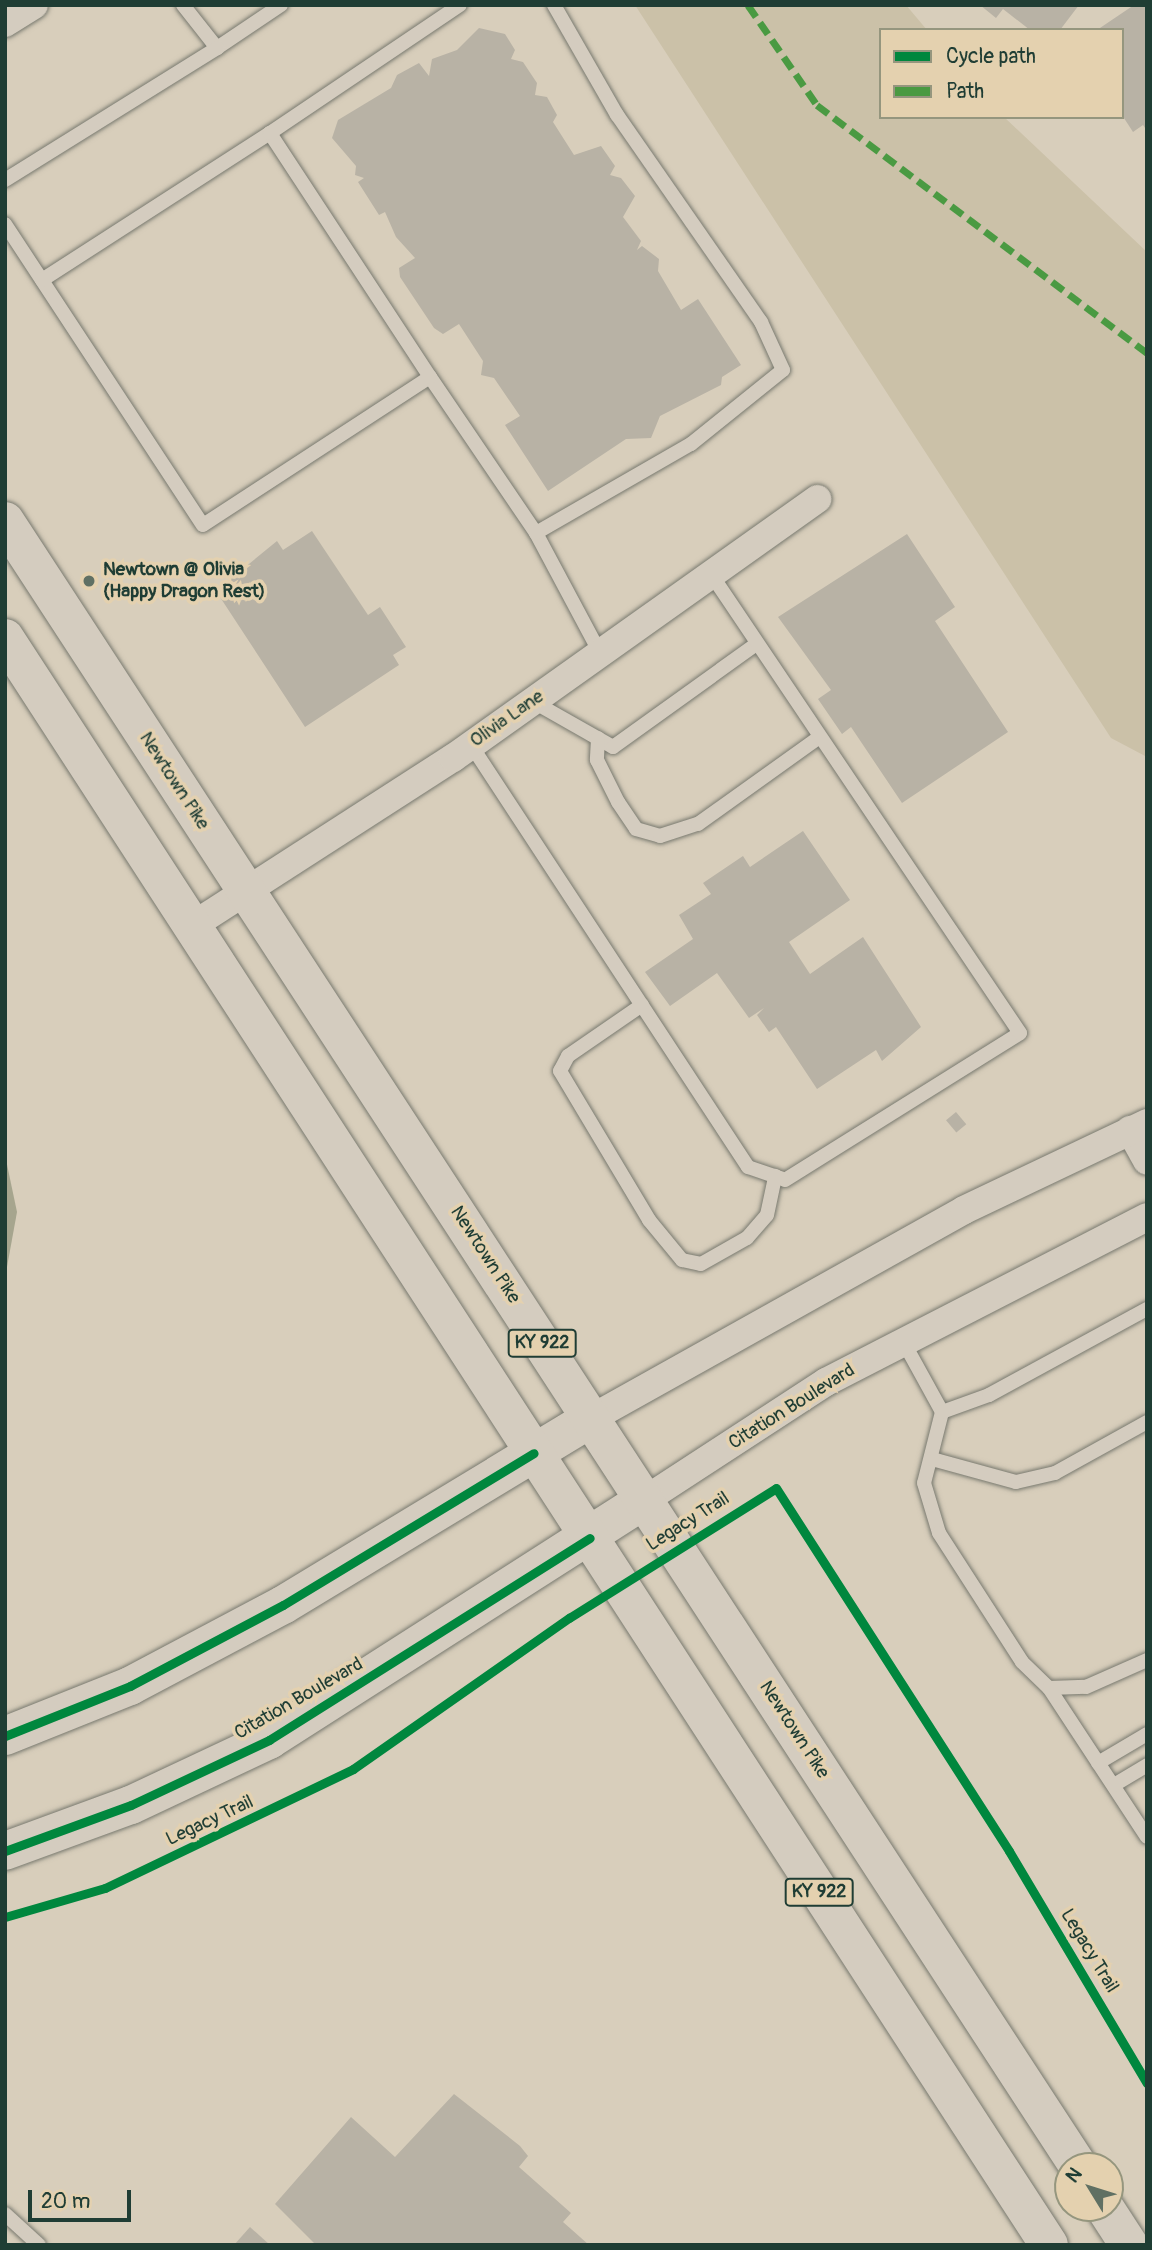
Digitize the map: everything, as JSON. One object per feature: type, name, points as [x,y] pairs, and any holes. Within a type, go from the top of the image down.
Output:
[{"type":"main road","name":"Newtown Pike","points":[[5,521],[1068,2152]]},
{"type":"main road","name":"KY 922","points":[[5,638],[189,928],[590,1538],[1049,2245]]},
{"type":"main road","points":[[5,1736],[130,1686],[283,1605],[592,1418]]},
{"type":"main road","name":"Citation Boulevard","points":[[5,1851],[131,1805],[269,1740],[590,1538],[645,1500]]},
{"type":"main road","points":[[1114,2222],[1129,2245]]},
{"type":"street","points":[[5,23],[34,5]]},
{"type":"street","name":"Olivia Lane","points":[[189,928],[471,745],[817,499]]},
{"type":"street","points":[[592,1418],[964,1210],[1138,1127],[1147,1161]]},
{"type":"street","name":"Citation Boulevard","points":[[645,1500],[826,1382],[1147,1217]]},
{"type":"lane","points":[[183,5],[217,48]]},
{"type":"lane","points":[[5,180],[281,5]]},
{"type":"lane","points":[[42,280],[270,133],[460,5]]},
{"type":"lane","points":[[536,533],[691,444],[783,370],[761,322],[617,115],[554,5]]},
{"type":"lane","points":[[270,133],[536,533],[600,653]]},
{"type":"lane","points":[[5,224],[203,525],[430,377]]},
{"type":"lane","points":[[471,745],[748,1167],[785,1180],[1020,1033],[755,645],[711,574]]},
{"type":"lane","points":[[532,701],[613,747],[755,645]]},
{"type":"lane","points":[[598,738],[597,760],[618,802],[636,829],[660,836],[698,824],[818,738]]},
{"type":"lane","points":[[642,1005],[568,1056],[561,1070],[649,1220],[682,1260],[701,1264],[747,1238],[767,1215],[775,1176]]},
{"type":"lane","points":[[943,1412],[989,1395],[1129,1313],[1147,1310]]},
{"type":"lane","points":[[903,1341],[943,1412],[924,1483],[939,1533],[1022,1662],[1049,1688],[1147,1837]]},
{"type":"lane","points":[[932,1459],[1016,1482],[1055,1473],[1147,1422]]},
{"type":"lane","points":[[1049,1688],[1086,1687],[1147,1660]]},
{"type":"lane","points":[[1098,1763],[1147,1734]]},
{"type":"lane","points":[[1114,1785],[1147,1765]]},
{"type":"lane","points":[[5,2214],[38,2245]]},
{"type":"shaded area","points":[[635,5],[906,5],[925,28],[879,28],[879,119],[1006,119],[1147,252],[1147,757],[1111,738]]},
{"type":"shaded area","points":[[5,1155],[17,1212],[5,1278]]},
{"type":"building","points":[[980,5],[1079,5],[1062,28],[1027,28],[1003,9],[996,18]]},
{"type":"building","points":[[1134,5],[1147,5],[1147,131],[1143,125],[1133,132],[1124,118],[1124,28],[1100,28]]},
{"type":"building","points":[[479,28],[505,34],[515,50],[511,59],[523,62],[537,83],[535,95],[547,97],[557,115],[553,122],[574,155],[601,146],[615,166],[610,175],[621,178],[635,196],[623,217],[641,241],[637,250],[642,246],[659,259],[658,271],[681,310],[698,299],[741,365],[722,377],[721,385],[660,416],[651,438],[626,439],[548,491],[505,425],[520,416],[494,378],[481,375],[483,361],[459,324],[443,334],[434,328],[400,277],[399,268],[415,258],[396,237],[385,212],[379,215],[358,182],[364,178],[355,175],[356,166],[332,138],[338,120],[391,88],[397,75],[419,63],[429,76],[432,59],[457,50]]},
{"type":"building","points":[[312,531],[368,615],[380,607],[406,647],[393,655],[399,665],[305,727],[216,591],[277,541],[283,550]]},
{"type":"building","points":[[907,534],[955,607],[935,621],[1008,732],[902,803],[851,727],[842,734],[818,699],[831,690],[778,617]]},
{"type":"building","points":[[803,831],[850,900],[789,942],[810,974],[863,937],[921,1027],[882,1061],[876,1050],[817,1089],[776,1027],[769,1032],[757,1015],[764,1008],[749,1018],[717,973],[670,1006],[645,972],[693,939],[679,915],[711,894],[703,883],[743,856],[750,867]]},
{"type":"building","points":[[956,1112],[966,1124],[956,1133],[946,1120]]},
{"type":"building","points":[[454,2094],[520,2146],[528,2156],[519,2167],[571,2213],[563,2222],[589,2245],[316,2245],[275,2204],[351,2117],[395,2157]]},
{"type":"building","points":[[250,2227],[270,2245],[234,2245]]},
{"type":"marked path","points":[[748,5],[817,105],[1147,353]]},
{"type":"cycle path","points":[[5,1736],[130,1686],[283,1605],[534,1453]]},
{"type":"cycle path","name":"Legacy Trail","points":[[5,1917],[105,1888],[353,1769],[569,1618],[776,1488],[1009,1851],[1147,2083]]},
{"type":"cycle path","points":[[5,1851],[131,1805],[269,1740],[590,1538]]},
{"type":"place","name":"Newtown @ Olivia (Happy Dragon Rest)","points":[[89,581]]}]
